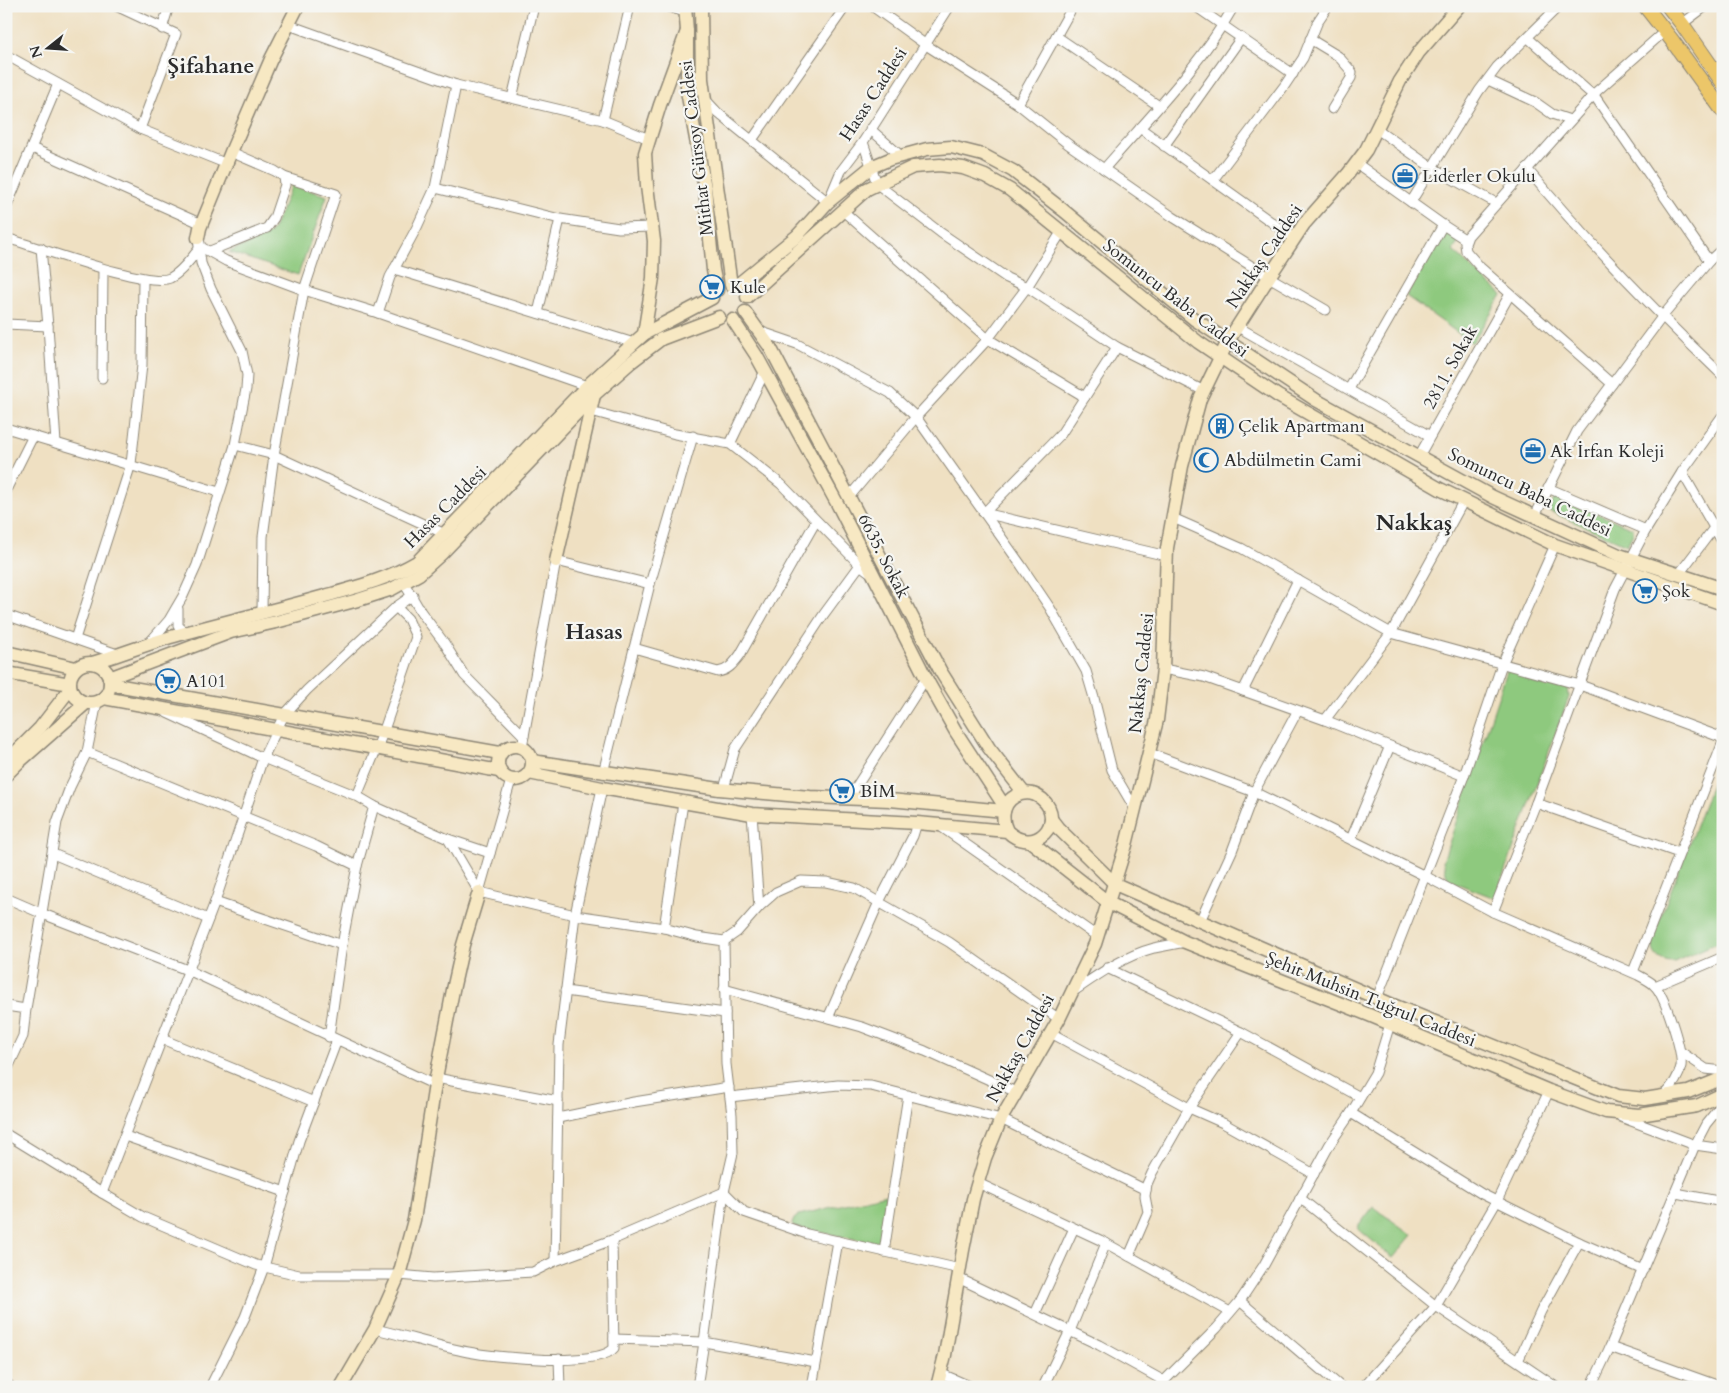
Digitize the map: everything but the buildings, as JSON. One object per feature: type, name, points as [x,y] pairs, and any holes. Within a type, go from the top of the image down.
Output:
[{"type":"main road","points":[[199,243],[202,224],[229,158],[271,59],[298,6]]},
{"type":"main road","name":"Mithat Gürsoy Caddesi","points":[[702,6],[702,79],[734,285]]},
{"type":"main road","name":"Nakkaş Caddesi","points":[[937,1387],[973,1199],[985,1158],[1001,1119],[1059,1019],[1098,937],[1115,884],[1135,809],[1157,720],[1162,668],[1167,556],[1173,518],[1182,466],[1200,400],[1228,341],[1269,277],[1304,224],[1356,163],[1377,129],[1400,81],[1419,52],[1458,6]]},
{"type":"main road","points":[[1645,6],[1723,111]]},
{"type":"main road","points":[[1668,6],[1723,83]]},
{"type":"main road","name":"Mithat Gürsoy Caddesi","points":[[685,9],[687,90],[705,188],[715,294]]},
{"type":"main road","name":"Mithat Gürsoy Caddesi","points":[[644,334],[653,278],[654,241],[645,154],[660,105],[687,30]]},
{"type":"main road","name":"Somuncu Baba Caddesi","points":[[734,285],[797,236],[828,202],[871,167],[890,159],[928,149],[951,148],[983,155],[1013,171],[1194,318],[1316,400],[1493,497],[1619,554],[1628,564],[1723,604]]},
{"type":"main road","name":"Somuncu Baba Caddesi","points":[[747,297],[867,189],[913,167],[940,165],[963,168],[985,176],[1010,190],[1198,342],[1220,357],[1278,396],[1440,489],[1555,545],[1628,564],[1679,574],[1723,589]]},
{"type":"main road","points":[[726,285],[734,285],[741,288],[747,297],[747,307],[742,316],[733,320],[723,320],[713,309],[715,294],[726,285]]},
{"type":"main road","name":"Hasas Caddesi","points":[[110,681],[231,632],[358,600],[404,583],[419,574],[441,554],[634,343],[644,334],[715,294]]},
{"type":"main road","name":"6635. Sokak","points":[[745,312],[770,346],[941,672],[989,748],[1024,793]]},
{"type":"main road","name":"Hasas Caddesi","points":[[92,663],[191,631],[262,614],[385,578],[417,562],[591,391],[661,339],[719,317]]},
{"type":"main road","name":"6635. Sokak","points":[[733,320],[743,333],[765,371],[875,576],[926,678],[956,732],[1004,809]]},
{"type":"main road","points":[[556,561],[591,411],[591,391]]},
{"type":"main road","points":[[6,652],[76,668]]},
{"type":"main road","points":[[6,775],[19,762],[95,701],[108,692],[110,681],[106,671],[92,663],[82,664],[76,668],[70,678],[70,686],[76,698],[95,701],[154,707],[499,771]]},
{"type":"main road","points":[[6,673],[70,686]]},
{"type":"main road","points":[[110,681],[284,715],[500,753]]},
{"type":"main road","points":[[6,762],[40,728],[70,686]]},
{"type":"main road","points":[[529,774],[532,760],[523,742],[500,753],[497,762],[499,771],[504,777],[511,780],[521,779],[529,774],[752,814],[917,822],[1007,831]]},
{"type":"main road","points":[[532,760],[724,789],[1004,809]]},
{"type":"main road","points":[[1024,793],[1040,797],[1050,810],[1051,819],[1049,827],[1038,839],[1030,841],[1021,841],[1013,837],[1007,831],[1004,824],[1004,809],[1016,795],[1024,793]]},
{"type":"main road","name":"Şehit Muhsin Tuğrul Caddesi","points":[[1051,819],[1115,884],[1377,998],[1618,1096],[1645,1099],[1688,1092],[1723,1078]]},
{"type":"main road","name":"Şehit Muhsin Tuğrul Caddesi","points":[[1030,841],[1109,903],[1186,942],[1390,1024],[1549,1091],[1606,1112],[1653,1113],[1696,1106],[1723,1094]]},
{"type":"main road","points":[[341,1387],[375,1329],[399,1275],[414,1220],[436,1081],[463,944],[479,892]]},
{"type":"street","points":[[116,6],[176,34],[140,129]]},
{"type":"street","points":[[162,29],[170,6]]},
{"type":"street","points":[[512,98],[534,6]]},
{"type":"street","points":[[603,120],[630,6]]},
{"type":"street","points":[[665,6],[685,9]]},
{"type":"street","points":[[752,140],[846,6]]},
{"type":"street","points":[[872,6],[1018,104],[1068,144],[1173,217],[1326,310]]},
{"type":"street","name":"Hasas Caddesi","points":[[828,202],[841,171],[863,142],[950,6]]},
{"type":"street","points":[[1018,104],[1073,6]]},
{"type":"street","points":[[1195,6],[1293,74]]},
{"type":"street","points":[[1104,169],[1188,71],[1223,26],[1234,6]]},
{"type":"street","points":[[1213,180],[1293,74],[1303,58],[1318,21],[1328,6]]},
{"type":"street","points":[[1411,202],[1431,167],[1497,67],[1559,6]]},
{"type":"street","points":[[1682,24],[1706,6]]},
{"type":"street","points":[[289,24],[456,85],[603,120],[649,139]]},
{"type":"street","points":[[1612,384],[1471,258],[1464,244],[1468,236],[1496,203],[1593,95],[1664,31]]},
{"type":"street","points":[[1056,36],[1159,106]]},
{"type":"street","points":[[1164,146],[1241,38]]},
{"type":"street","points":[[1528,38],[1593,95],[1709,260]]},
{"type":"street","points":[[1310,39],[1338,56],[1352,72],[1351,78],[1332,109]]},
{"type":"street","points":[[6,55],[140,129],[275,171],[284,177],[336,194],[304,290],[274,455],[263,537],[262,614]]},
{"type":"street","points":[[1488,80],[1535,102],[1552,114],[1570,120]]},
{"type":"street","points":[[6,208],[58,84]]},
{"type":"street","points":[[378,313],[394,269],[418,227],[435,188],[456,85]]},
{"type":"street","points":[[705,99],[718,113],[828,202]]},
{"type":"street","points":[[1140,128],[1295,239]]},
{"type":"street","points":[[870,129],[901,156]]},
{"type":"street","points":[[1377,129],[1431,167],[1496,203]]},
{"type":"street","points":[[863,142],[877,184],[941,233],[1117,346],[1204,391]]},
{"type":"street","points":[[32,148],[202,224]]},
{"type":"street","points":[[1356,163],[1466,240]]},
{"type":"street","points":[[1527,169],[1569,219],[1662,318],[1723,376]]},
{"type":"street","points":[[210,251],[267,228],[274,218],[285,185],[284,177]]},
{"type":"street","points":[[435,188],[560,219],[620,228],[652,228]]},
{"type":"street","points":[[843,211],[988,339],[1085,397]]},
{"type":"street","points":[[538,313],[560,219]]},
{"type":"street","points":[[1349,390],[1443,225]]},
{"type":"street","points":[[849,497],[916,417],[988,339],[1027,287],[1062,231]]},
{"type":"street","points":[[6,238],[143,279],[162,280],[171,278],[182,269],[199,243]]},
{"type":"street","points":[[199,243],[201,247],[226,261],[304,290],[378,313],[591,391]]},
{"type":"street","points":[[148,645],[169,620],[179,604],[197,565],[235,445],[246,389],[246,364],[242,351],[210,289],[201,264],[199,243]]},
{"type":"street","points":[[40,248],[48,326],[56,443]]},
{"type":"street","points":[[1536,516],[1577,431],[1662,318],[1709,260],[1723,248]]},
{"type":"street","points":[[102,378],[103,268]]},
{"type":"street","points":[[394,269],[634,343]]},
{"type":"street","points":[[75,639],[131,464],[142,365],[143,279]]},
{"type":"street","name":"2811. Sokak","points":[[1419,456],[1510,294]]},
{"type":"street","points":[[6,324],[48,326]]},
{"type":"street","points":[[1238,326],[1430,436]]},
{"type":"street","points":[[759,331],[797,344],[890,393],[916,417],[1050,608],[1086,671],[1112,770],[1135,809]]},
{"type":"street","points":[[984,513],[1061,434],[1117,346]]},
{"type":"street","points":[[730,444],[765,371]]},
{"type":"street","points":[[591,411],[675,434],[730,444],[781,484],[816,521],[875,576]]},
{"type":"street","points":[[1492,912],[1536,803],[1615,589],[1646,530],[1682,472],[1723,415]]},
{"type":"street","points":[[6,428],[219,492]]},
{"type":"street","points":[[6,490],[33,436]]},
{"type":"street","points":[[603,772],[650,584],[694,436]]},
{"type":"street","points":[[235,445],[274,455],[445,534]]},
{"type":"street","points":[[1682,472],[1723,543]]},
{"type":"street","points":[[1548,488],[1646,530]]},
{"type":"street","points":[[1325,720],[1391,633],[1464,500]]},
{"type":"street","points":[[984,513],[1167,556]]},
{"type":"street","points":[[1679,574],[1723,516]]},
{"type":"street","points":[[1173,518],[1241,548],[1391,633],[1580,685],[1723,740],[1633,972]]},
{"type":"street","points":[[634,648],[718,672],[725,671],[731,667],[740,655],[816,521]]},
{"type":"street","points":[[1377,998],[1464,776],[1502,664],[1555,545]]},
{"type":"street","points":[[523,742],[556,561],[650,584]]},
{"type":"street","points":[[724,789],[735,749],[824,614],[860,564]]},
{"type":"street","points":[[1243,691],[1298,580]]},
{"type":"street","points":[[404,583],[421,612],[445,644],[464,675],[523,742]]},
{"type":"street","points":[[102,1193],[190,971],[263,758],[276,729],[284,715],[307,690],[396,607],[413,596]]},
{"type":"street","points":[[179,604],[178,626],[184,631],[191,631]]},
{"type":"street","points":[[357,796],[383,733],[416,637],[408,620],[396,607]]},
{"type":"street","points":[[6,615],[121,655]]},
{"type":"street","points":[[1162,668],[1204,677],[1297,712],[1325,720],[1464,776]]},
{"type":"street","points":[[849,798],[926,678]]},
{"type":"street","points":[[6,1072],[23,1036],[58,822],[70,787],[87,752],[95,701]]},
{"type":"street","points":[[154,707],[263,758],[357,796],[374,806],[448,839],[490,853]]},
{"type":"street","points":[[1200,921],[1232,851],[1254,792],[1297,712]]},
{"type":"street","points":[[1351,839],[1390,746]]},
{"type":"street","points":[[87,752],[316,846],[357,866]]},
{"type":"street","points":[[1149,753],[1254,792],[1425,876],[1492,912],[1633,972],[1655,986],[1663,999],[1681,1052],[1681,1066],[1678,1077],[1663,1096]]},
{"type":"street","points":[[479,892],[511,780]]},
{"type":"street","points":[[555,1261],[559,1044],[575,915],[602,788]]},
{"type":"street","points":[[664,928],[683,803]]},
{"type":"street","points":[[1536,803],[1679,853]]},
{"type":"street","points":[[210,1387],[245,1317],[264,1267],[300,1141],[333,1038],[342,945],[357,866],[374,806]]},
{"type":"street","points":[[752,814],[759,907]]},
{"type":"street","points":[[828,1018],[879,902],[913,836],[917,822]]},
{"type":"street","points":[[938,824],[1098,937]]},
{"type":"street","points":[[448,839],[479,892],[575,915],[664,928],[697,937],[724,940],[737,932],[759,907],[776,892],[801,881],[826,882],[854,888],[949,942],[1059,1019]]},
{"type":"street","points":[[52,854],[208,919]]},
{"type":"street","points":[[6,898],[190,971],[333,1038],[436,1081],[558,1101]]},
{"type":"street","points":[[215,902],[342,945]]},
{"type":"street","points":[[697,1387],[724,1192],[733,1153],[726,1064],[724,940]]},
{"type":"street","points":[[1071,993],[1107,968],[1132,956],[1154,948],[1186,942]]},
{"type":"street","points":[[1655,986],[1723,957]]},
{"type":"street","points":[[1107,968],[1241,1032],[1360,1097]]},
{"type":"street","points":[[724,990],[862,1027],[925,1051],[1016,1092]]},
{"type":"street","points":[[565,991],[725,1013]]},
{"type":"street","points":[[6,1006],[26,1009]]},
{"type":"street","points":[[724,1192],[744,1212],[807,1234],[884,1252],[959,1273],[1035,1314],[1099,1344],[1161,1384],[1240,1301],[1264,1265],[1330,1144],[1351,1113],[1374,1073],[1390,1024]]},
{"type":"street","points":[[1128,1256],[1148,1212],[1145,1196],[1147,1184],[1152,1173],[1189,1108],[1241,1032]]},
{"type":"street","points":[[1051,1033],[1314,1174]]},
{"type":"street","points":[[162,1039],[314,1102]]},
{"type":"street","points":[[1681,1052],[1706,1069],[1723,1071]]},
{"type":"street","points":[[730,1097],[838,1085],[871,1086],[1001,1119],[1146,1190]]},
{"type":"street","points":[[558,1118],[634,1102],[729,1087]]},
{"type":"street","points":[[1363,1387],[1436,1306],[1497,1201],[1549,1091]]},
{"type":"street","points":[[884,1252],[908,1095]]},
{"type":"street","points":[[1591,1387],[1610,1347],[1695,1145],[1706,1124],[1723,1103]]},
{"type":"street","points":[[1606,1112],[1695,1145],[1723,1148]]},
{"type":"street","points":[[1351,1113],[1497,1201],[1579,1242],[1643,1270]]},
{"type":"street","points":[[6,1134],[144,1217],[264,1267],[299,1275],[399,1275],[433,1278],[533,1272],[555,1261],[612,1240],[724,1192]]},
{"type":"street","points":[[125,1136],[285,1192]]},
{"type":"street","points":[[978,1182],[1106,1243],[1230,1312]]},
{"type":"street","points":[[1676,1193],[1723,1202]]},
{"type":"street","points":[[1300,1198],[1436,1306],[1556,1387]]},
{"type":"street","points":[[1035,1314],[1074,1228]]},
{"type":"street","points":[[375,1329],[468,1352],[526,1359],[582,1358],[611,1353],[614,1348],[612,1240]]},
{"type":"street","points":[[812,1387],[838,1241]]},
{"type":"street","points":[[1518,1361],[1541,1311],[1579,1242]]},
{"type":"street","points":[[1042,1387],[1070,1331],[1106,1243]]},
{"type":"street","points":[[1240,1301],[1341,1387]]},
{"type":"street","points":[[614,1339],[704,1342],[816,1362]]},
{"type":"street","points":[[1610,1347],[1699,1383],[1722,1387]]},
{"type":"street","points":[[558,1359],[560,1387]]},
{"type":"street","points":[[940,1373],[972,1387]]},
{"type":"green space","points":[[292,185],[327,196],[298,275],[229,252],[266,236],[272,231]]},
{"type":"green space","points":[[1441,230],[1460,239],[1453,251],[1502,295],[1472,343],[1406,296]]},
{"type":"green space","points":[[1555,497],[1633,528],[1633,534],[1627,545],[1549,511]]},
{"type":"green space","points":[[1508,668],[1568,686],[1569,697],[1495,898],[1448,880],[1443,861]]},
{"type":"green space","points":[[1723,756],[1723,940],[1674,962],[1662,960],[1655,954],[1653,946],[1654,934]]},
{"type":"green space","points":[[886,1194],[879,1244],[795,1227],[792,1224],[799,1215]]},
{"type":"green space","points":[[1373,1207],[1412,1235],[1393,1258],[1357,1228]]},
{"type":"place","name":"Liderler Okulu","points":[[1405,176]]},
{"type":"place","name":"Kule","points":[[712,287]]},
{"type":"place","name":"Çelik Apartmanı","points":[[1221,426]]},
{"type":"place","name":"Ak İrfan Koleji","points":[[1533,451]]},
{"type":"place","name":"Abdülmetin Cami","points":[[1206,460]]},
{"type":"place","name":"Şok","points":[[1645,591]]},
{"type":"place","name":"A101","points":[[168,681]]},
{"type":"place","name":"BİM","points":[[842,791]]},
{"type":"district","name":"Şifahane","points":[[211,65]]},
{"type":"district","name":"Nakkaş","points":[[1414,522]]},
{"type":"district","name":"Hasas","points":[[594,631]]}]
